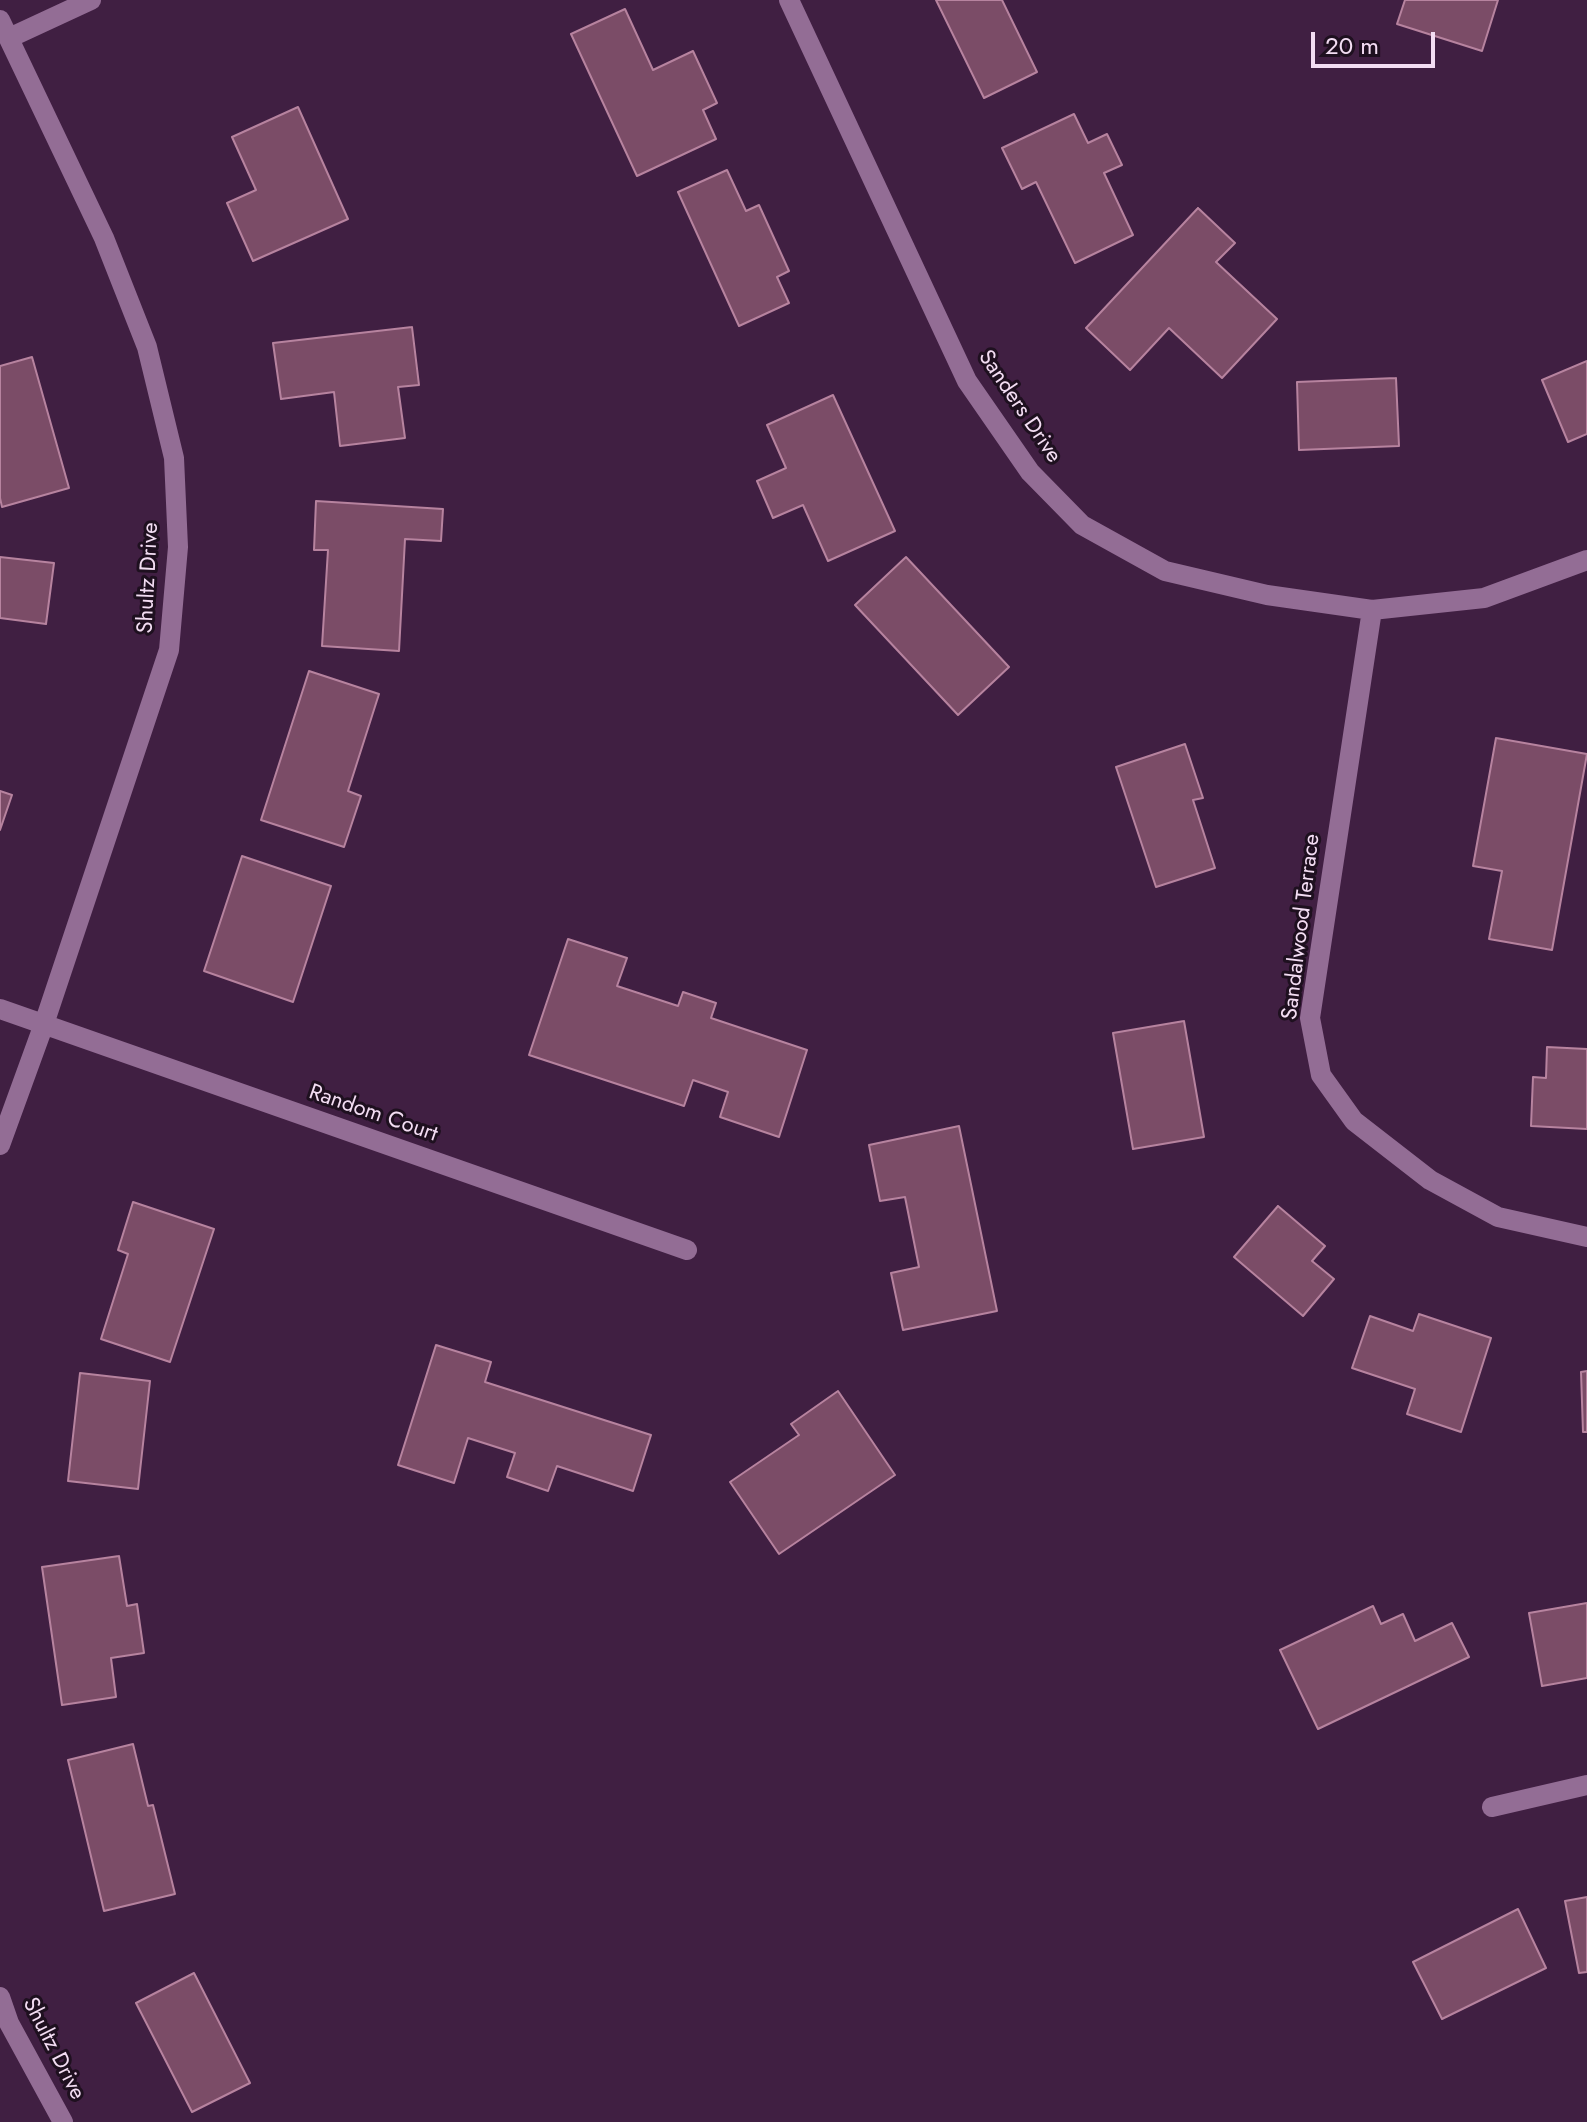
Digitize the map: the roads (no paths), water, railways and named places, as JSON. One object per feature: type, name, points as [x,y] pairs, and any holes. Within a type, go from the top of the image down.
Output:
[{"type":"street","points":[[4,29],[91,0]]},
{"type":"street","name":"Sanders Drive","points":[[789,0],[967,381],[1030,472],[1082,525],[1165,571],[1267,595],[1372,610],[1484,598],[1587,560]]},
{"type":"street","name":"Shultz Drive","points":[[0,1145],[44,1024],[169,650],[177,532],[174,458],[147,347],[104,238],[4,29]]},
{"type":"street","name":"Sandalwood Terrace","points":[[1372,610],[1310,1018],[1321,1075],[1354,1121],[1430,1180],[1498,1217],[1587,1237]]},
{"type":"street","name":"Random Court","points":[[0,1009],[687,1250]]},
{"type":"street","points":[[1492,1807],[1587,1785]]},
{"type":"street","name":"Shultz Drive","points":[[0,1997],[9,2023],[63,2122]]}]
